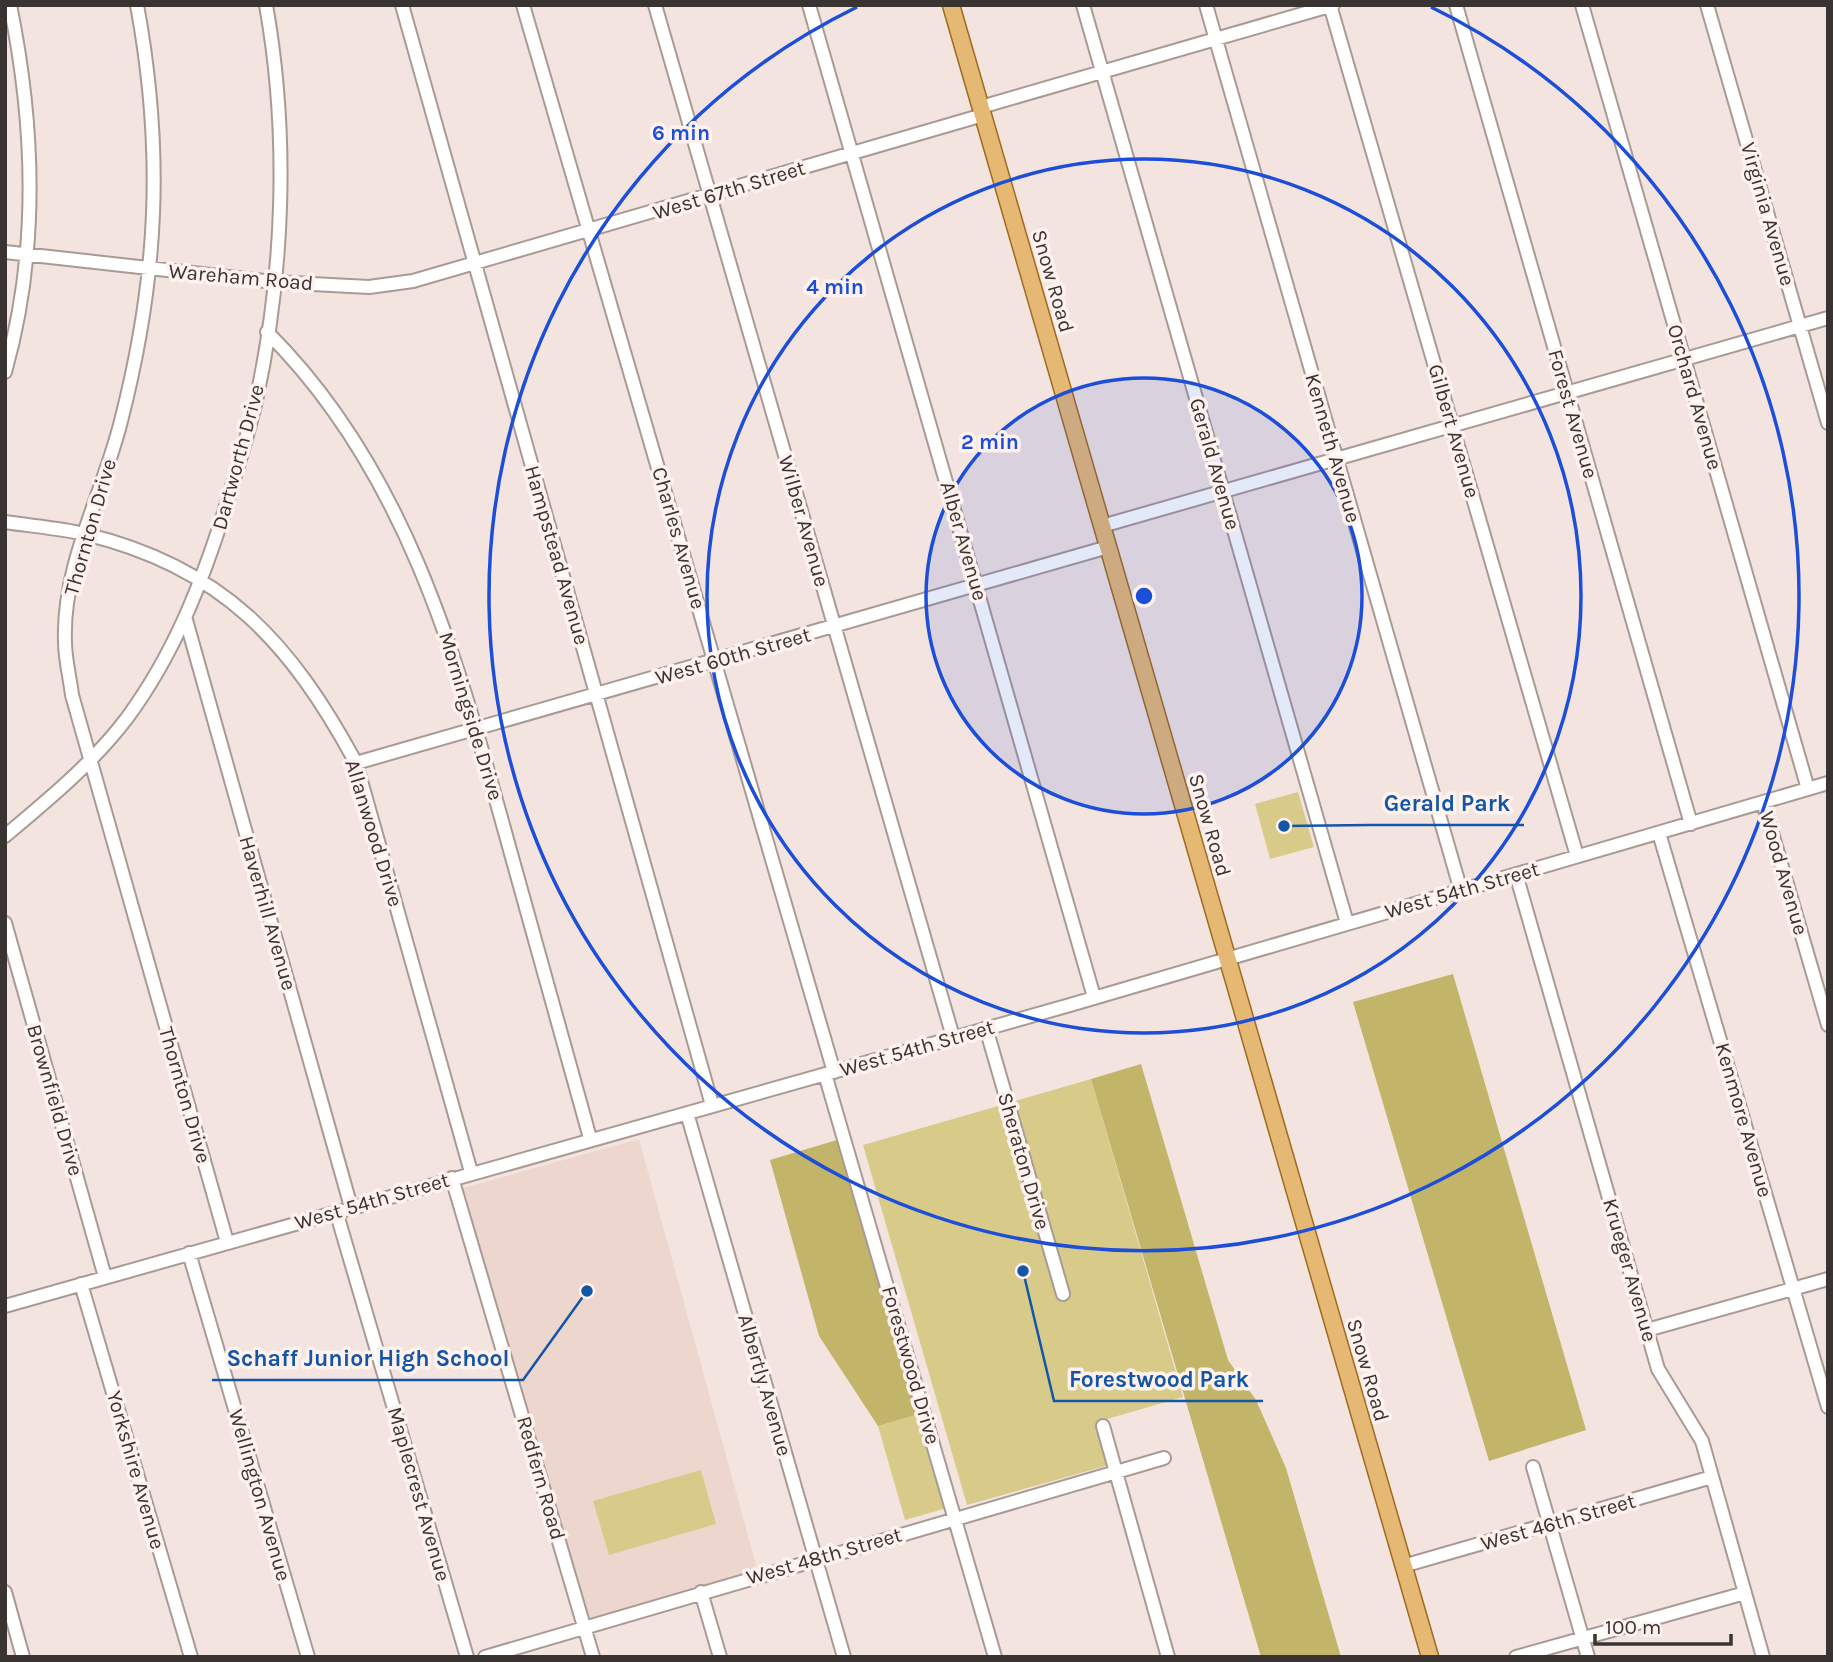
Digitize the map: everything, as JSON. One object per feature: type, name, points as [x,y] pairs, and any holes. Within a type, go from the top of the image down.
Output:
[{"type":"main road","name":"Snow Road","points":[[951,5],[1430,1657]]},
{"type":"street","points":[[5,372],[27,254],[32,169],[29,115],[10,5]]},
{"type":"street","name":"Thornton Drive","points":[[137,5],[154,121],[156,181],[151,269],[121,424],[84,533],[71,583],[65,642],[72,695],[227,1242]]},
{"type":"street","name":"Dartworth Drive","points":[[5,836],[90,761],[126,718],[156,674],[186,620],[203,581],[256,401],[274,282],[279,144],[275,73],[266,5]]},
{"type":"street","name":"Hampstead Avenue","points":[[402,5],[712,1105]]},
{"type":"street","name":"Charles Avenue","points":[[523,5],[715,662],[829,1073]]},
{"type":"street","name":"Wilber Avenue","points":[[655,5],[953,1037]]},
{"type":"street","name":"Alber Avenue","points":[[809,5],[1094,997]]},
{"type":"street","name":"Gerald Avenue","points":[[1083,5],[1347,923]]},
{"type":"street","name":"Kenneth Avenue","points":[[1206,5],[1461,891]]},
{"type":"street","name":"West 67th Street","points":[[476,263],[709,196],[1102,72],[1331,5]]},
{"type":"street","name":"Gilbert Avenue","points":[[1331,5],[1577,856]]},
{"type":"street","name":"Forest Avenue","points":[[1456,5],[1691,824]]},
{"type":"street","name":"Orchard Avenue","points":[[1582,5],[1808,789]]},
{"type":"street","name":"Virginia Avenue","points":[[1707,5],[1828,423]]},
{"type":"street","name":"Wareham Road","points":[[5,251],[274,282],[369,287],[413,281],[476,263]]},
{"type":"street","points":[[1102,526],[1828,318]]},
{"type":"street","name":"Morningside Drive","points":[[267,332],[296,360],[332,405],[408,536],[439,612],[476,729],[590,1138]]},
{"type":"street","name":"Allanwood Drive","points":[[5,522],[84,533],[146,553],[203,581],[244,609],[286,653],[329,712],[356,763],[471,1172]]},
{"type":"street","name":"West 60th Street","points":[[356,763],[1108,547]]},
{"type":"street","name":"Haverhill Avenue","points":[[186,620],[351,1207]]},
{"type":"street","name":"West 54th Street","points":[[5,1306],[590,1138],[986,1028],[1828,783]]},
{"type":"street","name":"Wood Avenue","points":[[1763,802],[1828,1025]]},
{"type":"street","name":"Kenmore Avenue","points":[[1659,833],[1828,1407]]},
{"type":"street","name":"Krueger Avenue","points":[[1516,874],[1658,1369],[1702,1441],[1763,1657]]},
{"type":"street","name":"Brownfield Drive","points":[[5,923],[105,1277]]},
{"type":"street","name":"Sheraton Drive","points":[[986,1028],[1063,1294]]},
{"type":"street","name":"Forestwood Drive","points":[[829,1073],[995,1657]]},
{"type":"street","name":"Albertly Avenue","points":[[687,1112],[844,1657]]},
{"type":"street","name":"Redfern Road","points":[[453,1178],[593,1657]]},
{"type":"street","name":"Maplecrest Avenue","points":[[336,1211],[467,1657]]},
{"type":"street","name":"Wellington Avenue","points":[[189,1253],[308,1657]]},
{"type":"street","points":[[1647,1330],[1828,1279]]},
{"type":"street","name":"Yorkshire Avenue","points":[[81,1284],[191,1657]]},
{"type":"street","points":[[1103,1426],[1114,1473],[1168,1657]]},
{"type":"street","name":"West 48th Street","points":[[485,1657],[1164,1458]]},
{"type":"street","points":[[1533,1466],[1588,1657]]},
{"type":"street","name":"West 46th Street","points":[[1404,1566],[1712,1477]]},
{"type":"street","points":[[5,1592],[23,1657]]},
{"type":"street","points":[[701,1592],[720,1657]]},
{"type":"street","points":[[1516,1657],[1745,1593]]},
{"type":"shaded area","points":[[1298,792],[1314,847],[1270,859],[1255,804]]},
{"type":"shaded area","points":[[1453,974],[1586,1430],[1489,1461],[1353,1002]]},
{"type":"shaded area","points":[[1141,1064],[1228,1360],[1256,1400],[1286,1468],[1341,1657],[1261,1657],[1091,1079]]},
{"type":"shaded area","points":[[1091,1079],[1183,1397],[1097,1422],[1109,1465],[967,1505],[863,1145]]},
{"type":"shaded area","points":[[639,1139],[758,1572],[588,1624],[460,1189]]},
{"type":"shaded area","points":[[837,1140],[919,1414],[878,1426],[819,1336],[770,1160]]},
{"type":"shaded area","points":[[919,1414],[947,1508],[905,1520],[878,1426]]},
{"type":"shaded area","points":[[701,1470],[716,1524],[609,1555],[593,1501]]},
{"type":"place","name":"Gerald Park","points":[[1284,826]]},
{"type":"place","name":"Forestwood Park","points":[[1023,1271]]},
{"type":"place","name":"Schaff Junior High School","points":[[587,1291]]}]
